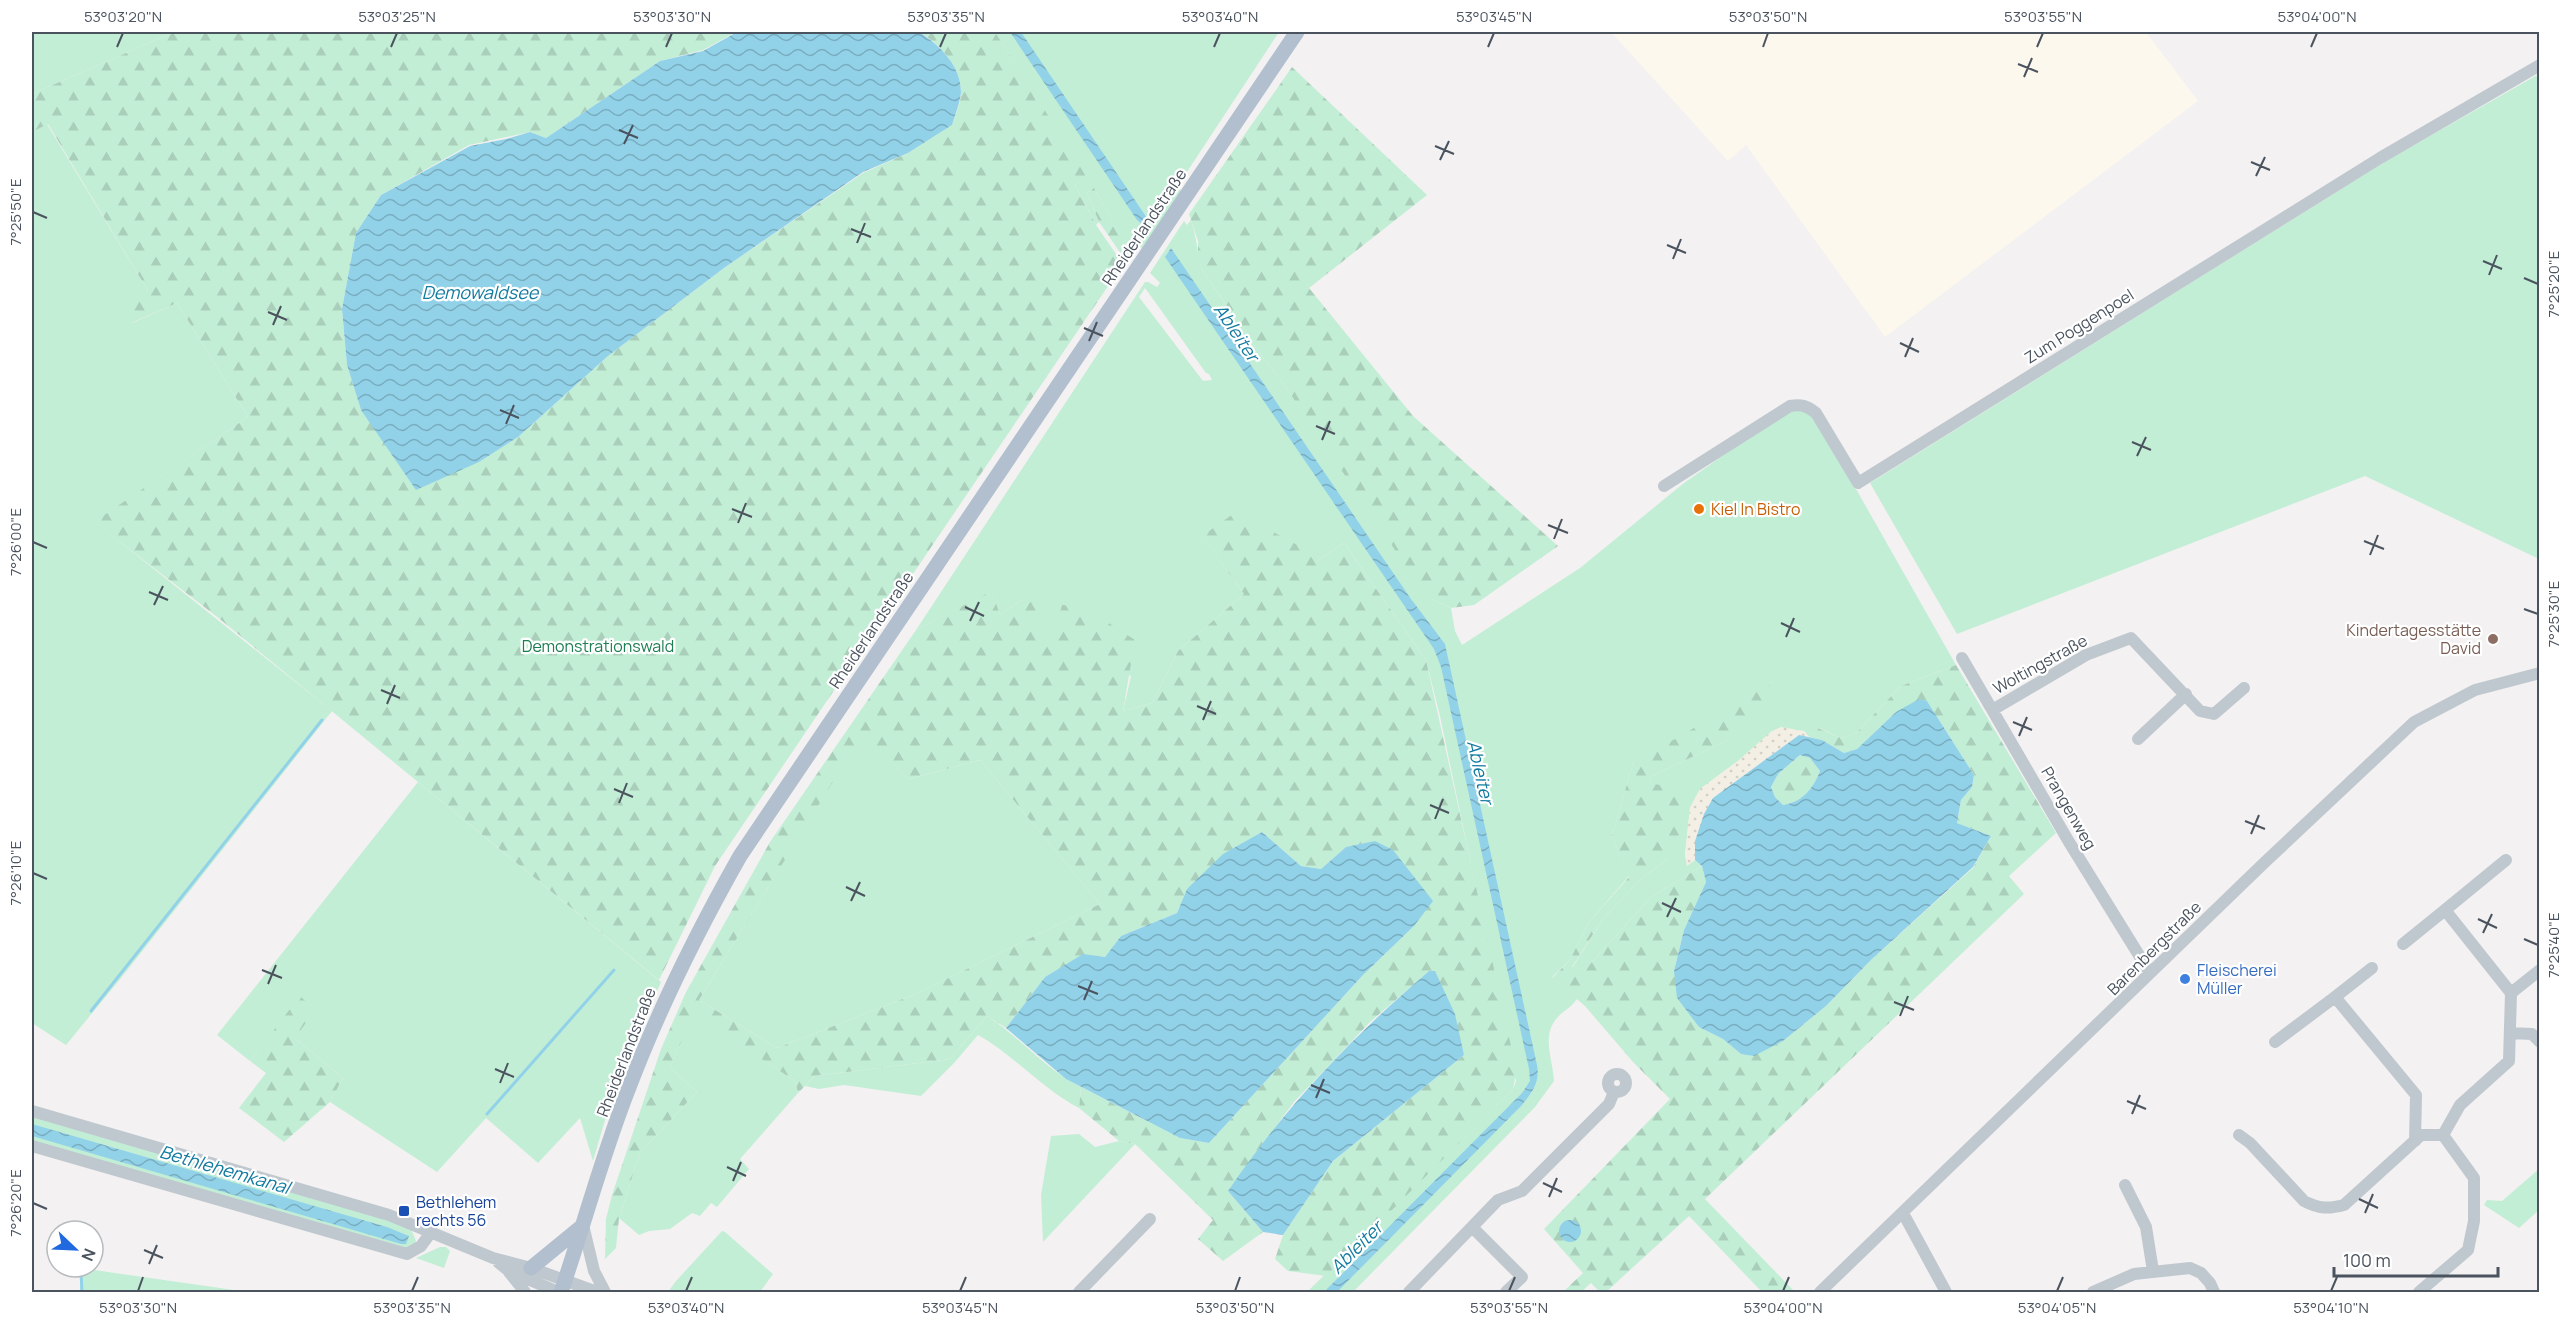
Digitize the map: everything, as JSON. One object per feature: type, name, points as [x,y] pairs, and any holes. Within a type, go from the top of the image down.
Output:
[{"type":"main road","name":"Rheiderlandstraße","points":[[561,1289],[627,1092],[649,1035],[690,945],[740,856],[1297,32]]},
{"type":"main road","points":[[531,1268],[583,1225]]},
{"type":"street","name":"Zum Poggenpoel","points":[[1664,486],[1790,406],[1798,405],[1806,406],[1816,413],[1858,483],[2380,158],[2540,65]]},
{"type":"street","name":"Woltingstraße","points":[[1994,709],[2086,655],[2131,638],[2200,711],[2214,714],[2244,688]]},
{"type":"street","name":"Prangenweg","points":[[1962,658],[1994,709],[2069,842],[2150,973]]},
{"type":"street","name":"Barenbergstraße","points":[[1820,1293],[2150,973],[2414,722],[2475,690],[2540,673]]},
{"type":"street","points":[[2138,739],[2186,694]]},
{"type":"street","points":[[2403,944],[2506,860]]},
{"type":"street","points":[[2443,1135],[2460,1105],[2509,1061],[2511,993],[2445,910]]},
{"type":"street","points":[[2275,1042],[2372,968]]},
{"type":"street","points":[[2511,993],[2540,970]]},
{"type":"street","points":[[2335,997],[2416,1095],[2415,1141]]},
{"type":"street","points":[[2510,1033],[2532,1034],[2540,1042]]},
{"type":"street","points":[[1409,1293],[1498,1200],[1522,1191],[1609,1104],[1614,1092]]},
{"type":"street","points":[[32,1111],[389,1215],[493,1258],[531,1268],[561,1289]]},
{"type":"street","points":[[2239,1135],[2250,1143],[2304,1201],[2315,1207],[2329,1209],[2344,1204],[2421,1135],[2443,1135]]},
{"type":"street","points":[[2420,1293],[2468,1250],[2474,1221],[2474,1178],[2443,1135]]},
{"type":"street","points":[[32,1146],[407,1254],[421,1246],[432,1231]]},
{"type":"street","points":[[2125,1185],[2146,1227],[2153,1271]]},
{"type":"street","points":[[1903,1213],[1946,1293]]},
{"type":"street","points":[[1079,1293],[1150,1219]]},
{"type":"street","points":[[583,1225],[594,1271],[605,1293]]},
{"type":"street","points":[[1472,1227],[1522,1277],[1506,1293]]},
{"type":"street","points":[[493,1258],[509,1271],[525,1293]]},
{"type":"street","points":[[2093,1293],[2116,1280],[2153,1271],[2190,1268],[2201,1273],[2210,1282],[2214,1293]]},
{"type":"street","points":[[509,1271],[561,1289],[597,1293]]},
{"type":"shaded area","points":[[1611,32],[2146,32],[2198,101],[1885,337],[1746,145],[1728,161]]},
{"type":"green space","points":[[32,32],[174,32],[32,94]]},
{"type":"green space","name":"Demonstrationswald","points":[[174,32],[736,32],[703,50],[660,61],[546,138],[530,132],[469,145],[381,195],[356,233],[342,309],[347,365],[361,410],[479,462],[518,437],[608,356],[724,268],[863,173],[908,153],[952,125],[961,97],[957,74],[942,50],[920,32],[995,32],[1087,177],[1075,185],[1096,225],[1123,264],[715,866],[659,980],[216,616],[94,522],[248,417],[177,303],[131,323],[127,316],[126,304],[148,291],[48,124],[32,132],[32,94]]},
{"type":"green space","points":[[995,32],[1279,32],[1177,187],[1183,192],[1142,248],[1131,240],[1125,245],[1094,188],[1087,193],[1099,222],[1096,225],[1075,185],[1086,177]]},
{"type":"green space","points":[[1292,67],[1427,195],[1309,288],[1413,416],[1558,546],[1474,605],[1451,608],[1432,599],[1413,577],[1283,383],[1202,270],[1198,257],[1198,241],[1189,214]]},
{"type":"green space","points":[[2539,74],[2539,559],[2365,476],[1957,634],[1870,483],[2386,161]]},
{"type":"green space","points":[[47,124],[148,291],[132,323],[177,303],[248,417],[95,522],[332,711],[66,1045],[32,1023],[32,132]]},
{"type":"green space","points":[[1094,188],[1132,257],[1126,261],[1099,222],[1087,193]]},
{"type":"green space","points":[[1191,220],[1202,270],[1432,599],[1451,608],[1455,631],[1462,645],[1580,568],[1684,483],[1792,407],[1814,415],[1956,665],[1901,686],[1856,733],[1841,738],[1819,728],[1809,737],[1804,731],[1772,731],[1738,761],[1700,789],[1690,808],[1685,855],[1687,865],[1695,860],[1702,866],[1651,897],[1584,971],[1572,968],[1603,919],[1643,877],[1668,859],[1650,783],[1652,776],[1730,739],[1633,763],[1612,836],[1629,876],[1588,923],[1570,960],[1552,977],[1577,999],[1557,1018],[1550,1032],[1549,1048],[1554,1081],[1535,1107],[1353,1292],[1307,1292],[1513,1089],[1516,1081],[1440,716],[1426,660],[1344,543],[1316,562],[1203,537],[1244,594],[1178,651],[1152,703],[1123,711],[1131,676],[1033,630],[1021,600],[1000,615],[992,592],[916,630],[1145,282],[1157,287],[1160,283],[1150,273],[1184,221],[1187,225]],"holes":[[[1145,288],[1212,380],[1203,381],[1139,297]]]},
{"type":"green space","points":[[1236,512],[1305,549],[1316,562],[1344,543],[1426,660],[1511,1046],[1516,1073],[1513,1089],[1326,1276],[1288,1271],[1275,1259],[1283,1235],[1333,1161],[1464,1055],[1429,971],[1370,1022],[1294,1102],[1228,1191],[1263,1232],[1223,1261],[1198,1239],[1213,1220],[1135,1144],[1119,1141],[1079,1108],[1081,1087],[1180,1138],[1209,1143],[1363,975],[1414,926],[1346,847],[1321,869],[1301,866],[1262,832],[1187,889],[1177,913],[1121,936],[1105,957],[1083,955],[1045,977],[1006,1028],[987,1016],[950,1059],[815,1076],[798,1093],[795,1081],[693,1014],[670,1068],[697,1092],[640,1153],[619,1218],[616,1248],[605,1259],[606,1219],[612,1195],[661,1049],[686,992],[770,842],[916,630],[992,591],[1000,615],[1021,600],[1037,603],[1033,629],[1053,637],[1062,605],[1084,607],[1135,640],[1123,711],[1152,703],[1178,651],[1244,594],[1202,536]],"holes":[[[861,736],[909,779],[980,760],[1100,904],[918,993],[777,1048],[699,1000]]]},
{"type":"green space","points":[[1956,665],[2056,833],[2009,876],[2024,894],[1705,1199],[1795,1292],[1762,1292],[1689,1216],[1606,1292],[1600,1292],[1591,1283],[1581,1292],[1563,1292],[1583,1273],[1544,1229],[1670,1099],[1633,1062],[1585,1006],[1552,978],[1570,960],[1588,923],[1629,877],[1612,836],[1633,763],[1769,685],[1777,694],[1755,718],[1730,739],[1652,776],[1650,783],[1683,790],[1678,845],[1668,859],[1643,877],[1603,919],[1572,967],[1584,971],[1651,897],[1702,866],[1706,882],[1684,930],[1674,971],[1699,1027],[1723,1039],[1741,1054],[1783,1041],[1826,1006],[1872,959],[1973,868],[1991,836],[1957,823],[1961,800],[1972,787],[1974,775],[1927,701],[1896,712],[1857,749],[1844,753],[1822,740],[1809,737],[1818,728],[1841,738],[1856,733],[1901,686]]},
{"type":"green space","points":[[861,735],[909,779],[980,760],[1100,904],[918,993],[777,1048],[699,1000]]},
{"type":"green space","points":[[1800,755],[1810,758],[1820,771],[1806,794],[1796,801],[1783,805],[1775,797],[1771,787],[1778,774]]},
{"type":"green space","points":[[418,782],[661,982],[615,1086],[593,1161],[580,1118],[538,1163],[486,1118],[437,1172],[330,1102],[343,1078],[295,1038],[300,997],[250,1061],[217,1035]]},
{"type":"green space","points":[[300,996],[315,1010],[295,1038],[343,1078],[330,1102],[284,1142],[239,1108],[266,1073],[250,1061]]},
{"type":"green space","points":[[693,1013],[795,1081],[798,1093],[740,1159],[749,1169],[717,1207],[711,1203],[700,1216],[692,1213],[670,1229],[649,1231],[639,1235],[619,1218],[640,1153],[697,1092],[670,1068]]},
{"type":"green space","points":[[987,1016],[1056,1072],[1081,1087],[1079,1108],[978,1035],[921,1096],[844,1085],[819,1089],[805,1086],[815,1076],[950,1059]]},
{"type":"green space","points":[[32,1116],[394,1222],[411,1229],[416,1241],[412,1248],[405,1250],[32,1143]]},
{"type":"green space","points":[[1079,1134],[1095,1147],[1119,1141],[1135,1144],[1043,1242],[1041,1195],[1051,1136]]},
{"type":"green space","points":[[2539,1169],[2539,1210],[2519,1228],[2484,1205],[2487,1200],[2502,1201]]},
{"type":"green space","points":[[722,1231],[773,1274],[760,1292],[668,1292],[676,1281]]},
{"type":"green space","points":[[440,1247],[446,1247],[450,1251],[444,1268],[416,1258]]},
{"type":"green space","points":[[105,1272],[248,1292],[80,1292],[80,1279],[105,1279]]},
{"type":"sand","points":[[1781,727],[1804,731],[1809,737],[1799,735],[1713,798],[1695,841],[1695,860],[1687,866],[1685,855],[1690,808],[1700,789],[1738,761],[1772,731]]},
{"type":"water","name":"Demowaldsee","points":[[737,32],[919,32],[942,50],[957,73],[961,92],[952,125],[908,153],[863,172],[724,268],[608,356],[518,437],[479,462],[416,490],[361,410],[347,365],[342,309],[356,233],[381,195],[470,146],[530,132],[546,138],[660,61],[703,51]]},
{"type":"water","points":[[1010,32],[1021,32],[1145,215],[1149,222],[1147,226],[1137,220]]},
{"type":"water","points":[[1171,248],[1411,599],[1445,644],[1537,1065],[1535,1086],[1522,1105],[1337,1292],[1324,1292],[1522,1093],[1530,1081],[1529,1069],[1441,667],[1434,649],[1165,257]]},
{"type":"water","points":[[1919,699],[1927,701],[1974,775],[1972,787],[1961,800],[1957,823],[1991,836],[1973,867],[1872,959],[1826,1006],[1783,1041],[1754,1056],[1741,1054],[1723,1039],[1699,1027],[1677,998],[1674,971],[1684,930],[1706,882],[1702,866],[1695,860],[1695,841],[1704,814],[1713,798],[1799,735],[1822,740],[1844,753],[1857,749],[1896,712]],"holes":[[[1800,755],[1810,758],[1820,771],[1814,783],[1801,798],[1783,805],[1775,797],[1771,787],[1778,774]]]},
{"type":"water","points":[[1262,832],[1301,866],[1321,869],[1346,847],[1375,841],[1393,850],[1433,901],[1414,926],[1363,975],[1209,1143],[1180,1138],[1066,1079],[1006,1028],[1045,977],[1083,954],[1105,957],[1121,936],[1177,913],[1187,889],[1223,854]]},
{"type":"water","points":[[1429,971],[1435,971],[1455,1014],[1464,1055],[1333,1161],[1283,1235],[1263,1232],[1228,1191],[1273,1130],[1321,1074],[1400,996]]},
{"type":"water","points":[[32,1124],[387,1227],[409,1236],[406,1244],[401,1244],[32,1136]]},
{"type":"water","points":[[1570,1220],[1578,1223],[1581,1231],[1578,1239],[1570,1242],[1562,1239],[1559,1231],[1562,1223]]},
{"type":"waterway","points":[[91,1011],[322,720]]},
{"type":"waterway","points":[[487,1114],[614,970]]},
{"type":"waterway","points":[[81,1279],[82,1292]]},
{"type":"place","name":"Kiel In Bistro","points":[[1699,509]]},
{"type":"place","name":"Kindertagesstätte David","points":[[2493,639]]},
{"type":"place","name":"Fleischerei Müller","points":[[2185,979]]},
{"type":"place","name":"Bethlehem rechts 56","points":[[404,1211]]},
{"type":"water label","name":"Ableiter","points":[[1237,332]]},
{"type":"water label","name":"Ableiter","points":[[1481,772]]},
{"type":"water label","name":"Bethlehemkanal","points":[[225,1169]]},
{"type":"water label","name":"Ableiter","points":[[1356,1247]]}]
